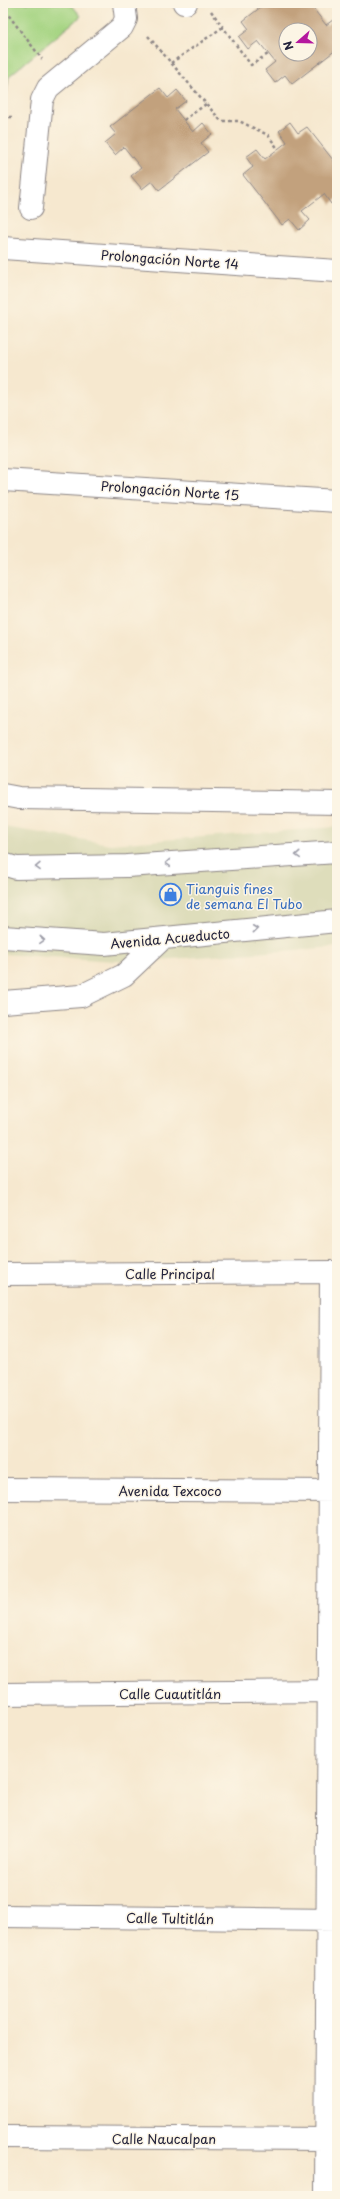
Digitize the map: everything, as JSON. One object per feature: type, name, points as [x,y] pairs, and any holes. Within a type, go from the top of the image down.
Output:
[{"type":"street","points":[[31,208],[42,100],[48,88],[57,79],[116,34],[126,19],[125,7]]},
{"type":"street","name":"Prolongación Norte 14","points":[[3,248],[337,271]]},
{"type":"street","name":"Prolongación Norte 15","points":[[3,480],[337,501]]},
{"type":"street","points":[[3,795],[19,798],[337,803]]},
{"type":"street","points":[[3,864],[16,868],[127,866],[337,852]]},
{"type":"street","name":"Avenida Acueducto","points":[[3,938],[104,944],[337,921]]},
{"type":"street","points":[[3,1002],[81,996],[124,975],[162,939]]},
{"type":"street","points":[[326,2196],[326,2139],[332,1920],[334,1272]]},
{"type":"street","name":"Calle Principal","points":[[3,1274],[334,1272]]},
{"type":"street","name":"Avenida Texcoco","points":[[3,1488],[333,1491]]},
{"type":"street","name":"Calle Cuautitlán","points":[[3,1694],[333,1691]]},
{"type":"street","name":"Calle Tultitlán","points":[[3,1916],[332,1920]]},
{"type":"street","name":"Calle Naucalpan","points":[[3,2137],[326,2139]]},
{"type":"path","points":[[10,3],[3,8],[57,79]]},
{"type":"path","points":[[125,7],[221,121],[239,120],[268,136],[278,149]]},
{"type":"path","points":[[210,9],[251,65],[268,54]]},
{"type":"path","points":[[171,63],[223,27]]},
{"type":"path","points":[[184,120],[206,104]]},
{"type":"shaded area","name":"Tianguis fines de semana El Tubo","points":[[3,827],[110,844],[337,827],[337,947],[131,962],[3,954]]},
{"type":"green space","points":[[3,3],[70,3],[81,16],[9,76],[3,118]]},
{"type":"building","points":[[266,3],[309,3],[326,25],[337,17],[337,35],[334,37],[337,40],[337,49],[292,84],[285,75],[275,83],[265,70],[275,62],[258,41],[248,49],[239,37],[249,29],[243,21]]},
{"type":"building","points":[[160,88],[168,98],[177,90],[186,101],[175,109],[193,132],[203,123],[212,134],[201,143],[208,152],[159,190],[152,181],[142,189],[131,176],[141,168],[124,147],[115,155],[105,143],[116,134],[110,127]]},
{"type":"building","points":[[290,122],[298,133],[307,127],[337,165],[337,199],[331,204],[324,194],[302,211],[310,220],[299,230],[290,219],[282,225],[243,175],[253,167],[246,157],[257,149],[265,159],[287,142],[279,131]]},
{"type":"place","name":"Tianguis fines de semana El Tubo","points":[[170,895]]}]
